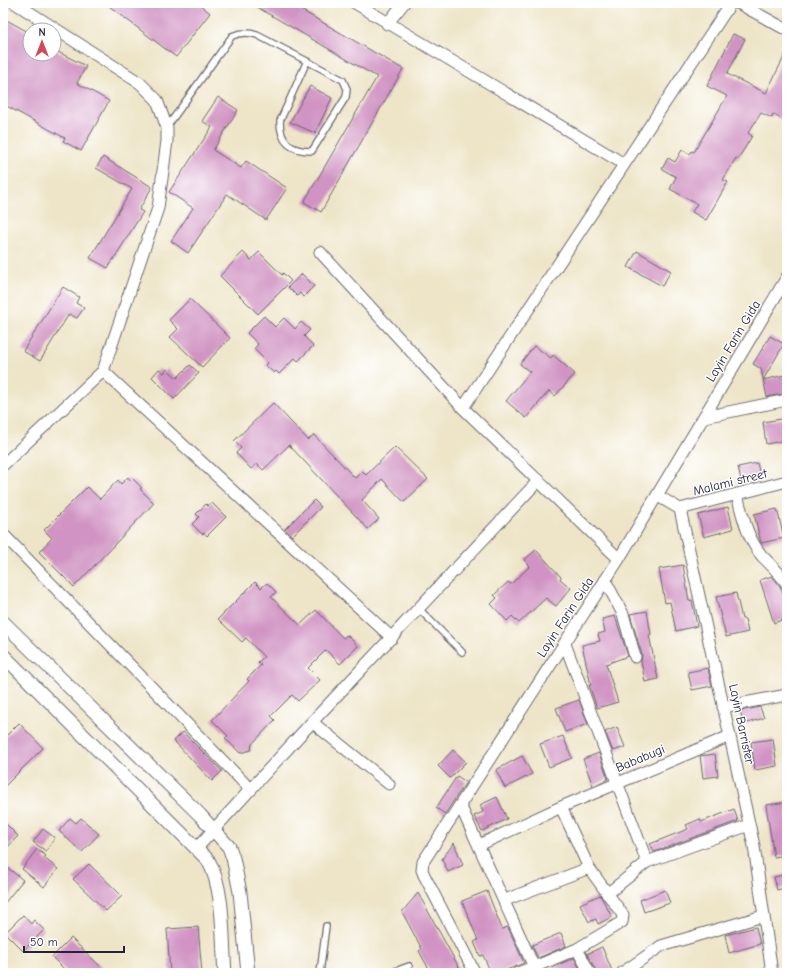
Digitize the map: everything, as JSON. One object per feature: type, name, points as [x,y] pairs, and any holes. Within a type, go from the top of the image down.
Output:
[{"type":"street","points":[[3,465],[103,370],[158,208],[167,128],[157,100],[140,83],[15,3]]},
{"type":"street","points":[[355,3],[624,164]]},
{"type":"street","points":[[388,24],[404,3]]},
{"type":"street","points":[[463,408],[731,3]]},
{"type":"street","points":[[738,3],[787,30]]},
{"type":"street","points":[[320,252],[463,408],[619,559]]},
{"type":"street","name":"Layin Farin Gida","points":[[475,973],[422,870],[423,862],[619,559],[658,496],[787,277]]},
{"type":"street","points":[[103,370],[392,638]]},
{"type":"street","points":[[704,417],[787,400]]},
{"type":"street","points":[[196,849],[312,722],[539,480]]},
{"type":"street","name":"Malami street","points":[[680,509],[737,496],[787,482]]},
{"type":"street","points":[[658,496],[680,509]]},
{"type":"street","points":[[737,496],[750,538],[762,555],[781,574],[787,584]]},
{"type":"street","name":"Layin Barrister","points":[[680,509],[749,825],[772,973]]},
{"type":"street","points":[[3,534],[251,790]]},
{"type":"street","points":[[605,580],[622,614],[635,657]]},
{"type":"street","points":[[3,622],[214,830],[229,847],[236,871],[248,973]]},
{"type":"street","points":[[565,644],[648,862]]},
{"type":"street","points":[[3,655],[208,860],[214,872],[219,902],[225,973]]},
{"type":"street","points":[[723,707],[787,695]]},
{"type":"street","points":[[312,722],[389,784]]},
{"type":"street","name":"Bababugi","points":[[479,845],[561,807],[730,736]]},
{"type":"street","points":[[460,805],[505,900],[534,967]]},
{"type":"street","points":[[518,973],[577,949],[622,922],[623,915],[589,868],[561,807]]},
{"type":"street","points":[[607,894],[648,862],[749,825]]},
{"type":"street","points":[[505,900],[589,868]]},
{"type":"street","points":[[622,973],[661,946],[764,916]]},
{"type":"street","points":[[577,949],[590,973]]},
{"type":"lane","points":[[167,128],[232,36],[241,33],[257,35],[307,61],[343,80],[347,89],[346,97],[312,151],[294,149],[284,140],[280,131],[280,121],[307,61]]},
{"type":"lane","points":[[419,609],[462,652]]},
{"type":"lane","points":[[320,973],[326,926]]},
{"type":"lane","points":[[390,973],[409,966]]},
{"type":"building","points":[[105,3],[198,3],[210,13],[176,57]]},
{"type":"building","points":[[250,3],[289,3],[403,69],[321,212],[304,202],[377,77]]},
{"type":"building","points":[[3,18],[22,29],[22,62],[62,62],[62,54],[86,66],[77,83],[109,101],[81,151],[63,141],[65,138],[3,104]]},
{"type":"building","points":[[733,34],[745,39],[727,74],[766,93],[787,51],[787,123],[773,114],[772,118],[761,113],[748,133],[752,136],[738,159],[736,158],[723,180],[728,182],[706,220],[692,212],[697,204],[670,189],[676,177],[662,169],[668,158],[675,162],[682,150],[690,154],[692,151],[694,152],[727,96],[707,86]]},
{"type":"building","points":[[310,86],[332,98],[315,133],[290,122]]},
{"type":"building","points":[[218,97],[238,110],[213,150],[241,168],[246,161],[287,188],[266,220],[227,194],[188,253],[171,241],[193,208],[169,192],[212,127],[202,121]]},
{"type":"building","points":[[103,157],[152,187],[139,210],[143,212],[108,268],[90,258],[132,189],[96,168]]},
{"type":"building","points":[[637,251],[671,271],[662,286],[628,267]]},
{"type":"building","points":[[243,252],[251,260],[259,252],[282,275],[283,273],[291,281],[258,314],[220,276]]},
{"type":"building","points":[[302,274],[314,286],[303,297],[300,293],[297,296],[288,287]]},
{"type":"building","points":[[63,287],[79,297],[76,303],[84,308],[77,318],[69,314],[40,361],[23,351]]},
{"type":"building","points":[[190,299],[230,338],[202,367],[170,337],[178,329],[169,320]]},
{"type":"building","points":[[264,316],[275,327],[284,318],[295,329],[301,322],[310,330],[304,336],[313,346],[298,361],[295,358],[279,374],[276,371],[274,373],[265,365],[268,363],[254,349],[258,344],[247,333]]},
{"type":"building","points":[[770,336],[784,344],[763,380],[761,369],[753,364]]},
{"type":"building","points":[[534,346],[551,358],[553,355],[575,374],[555,396],[549,391],[526,418],[506,401],[530,372],[520,364]]},
{"type":"building","points":[[190,365],[199,373],[174,399],[152,377],[159,369],[164,373],[167,369],[177,378]]},
{"type":"building","points":[[785,375],[787,393],[767,397],[763,380]]},
{"type":"building","points":[[273,403],[308,440],[314,435],[355,478],[362,471],[366,475],[395,447],[428,479],[404,502],[382,479],[362,500],[379,519],[368,529],[289,445],[263,470],[257,464],[251,469],[236,453],[241,448],[234,441]]},
{"type":"building","points":[[787,418],[787,440],[766,444],[763,422]]},
{"type":"building","points":[[757,463],[760,475],[741,480],[738,467]]},
{"type":"building","points":[[128,477],[131,481],[133,479],[142,488],[140,489],[154,503],[74,587],[39,552],[52,538],[44,530],[87,487],[100,499],[118,480],[121,484]]},
{"type":"building","points":[[314,500],[321,507],[292,536],[285,529]]},
{"type":"building","points":[[211,502],[226,517],[207,536],[204,533],[202,534],[192,524],[199,517],[196,514],[206,504],[208,506]]},
{"type":"building","points":[[728,507],[733,529],[704,537],[698,515]]},
{"type":"building","points":[[777,509],[784,538],[761,543],[754,514]]},
{"type":"building","points":[[536,550],[561,577],[560,579],[571,588],[556,606],[546,598],[519,623],[512,616],[507,621],[491,604],[497,598],[494,595],[508,582],[511,584],[530,566],[524,560]]},
{"type":"building","points":[[683,565],[689,601],[692,600],[697,626],[676,631],[670,602],[665,603],[659,569]]},
{"type":"building","points":[[772,576],[780,586],[785,600],[787,599],[787,618],[774,623],[760,580]]},
{"type":"building","points":[[255,582],[261,588],[267,583],[276,592],[271,597],[300,625],[316,610],[343,638],[347,635],[358,646],[340,664],[326,650],[308,668],[320,680],[298,701],[292,695],[271,716],[275,720],[252,744],[251,750],[240,753],[225,738],[228,736],[212,720],[249,681],[247,679],[261,665],[258,662],[264,657],[246,638],[242,642],[218,619]]},
{"type":"building","points":[[736,593],[742,619],[745,619],[748,632],[726,637],[716,597]]},
{"type":"building","points":[[647,611],[651,635],[649,635],[658,679],[645,682],[641,661],[642,655],[630,614]]},
{"type":"building","points":[[615,616],[628,656],[606,664],[618,702],[597,708],[589,685],[591,685],[582,645],[600,641],[598,634],[605,632],[602,619]]},
{"type":"building","points":[[708,668],[712,686],[692,690],[688,672]]},
{"type":"building","points":[[579,700],[588,724],[565,732],[556,708]]},
{"type":"building","points":[[760,707],[764,718],[744,724],[740,711]]},
{"type":"building","points":[[19,723],[43,748],[3,788],[3,739]]},
{"type":"building","points":[[617,727],[625,747],[613,751],[605,732]]},
{"type":"building","points":[[183,732],[222,771],[212,781],[174,741]]},
{"type":"building","points":[[563,736],[572,758],[549,767],[540,744]]},
{"type":"building","points":[[773,739],[777,766],[755,770],[751,742]]},
{"type":"building","points":[[453,750],[466,762],[450,778],[438,766]]},
{"type":"building","points":[[599,753],[608,779],[593,786],[583,759]]},
{"type":"building","points":[[715,754],[718,776],[703,778],[700,756]]},
{"type":"building","points":[[522,756],[532,774],[505,788],[496,770]]},
{"type":"building","points":[[457,776],[466,782],[445,814],[436,808]]},
{"type":"building","points":[[497,797],[507,819],[482,831],[474,816],[483,812],[480,805]]},
{"type":"building","points":[[787,802],[787,855],[774,857],[766,805]]},
{"type":"building","points":[[734,809],[738,821],[654,852],[650,844],[688,829],[686,825],[700,819],[701,822]]},
{"type":"building","points":[[70,818],[76,823],[81,818],[99,834],[82,852],[59,831]]},
{"type":"building","points":[[3,821],[18,836],[3,852]]},
{"type":"building","points":[[43,829],[55,838],[46,851],[33,842]]},
{"type":"building","points":[[454,843],[463,865],[448,872],[442,859]]},
{"type":"building","points":[[37,849],[46,856],[44,858],[58,869],[44,887],[22,869]]},
{"type":"building","points":[[3,864],[23,880],[3,905]]},
{"type":"building","points":[[89,864],[122,896],[106,911],[73,879]]},
{"type":"building","points":[[787,874],[787,887],[777,890],[774,877]]},
{"type":"building","points":[[665,890],[670,903],[644,912],[640,900]]},
{"type":"building","points":[[487,891],[502,929],[508,927],[524,963],[499,973],[491,973],[483,955],[480,956],[474,942],[478,940],[462,901]]},
{"type":"building","points":[[418,893],[462,973],[431,973],[419,951],[422,949],[402,912]]},
{"type":"building","points":[[600,895],[612,917],[598,924],[596,919],[589,922],[580,904]]},
{"type":"building","points":[[23,915],[31,924],[34,920],[44,930],[23,951],[5,933]]},
{"type":"building","points":[[198,927],[202,973],[170,973],[167,929]]},
{"type":"building","points":[[756,927],[760,944],[729,953],[725,935]]},
{"type":"building","points":[[561,933],[566,946],[538,958],[532,945]]},
{"type":"building","points":[[71,938],[107,973],[68,973],[52,957]]},
{"type":"building","points":[[602,947],[613,973],[597,973],[587,954]]},
{"type":"building","points":[[574,958],[582,973],[553,973],[551,968]]}]
